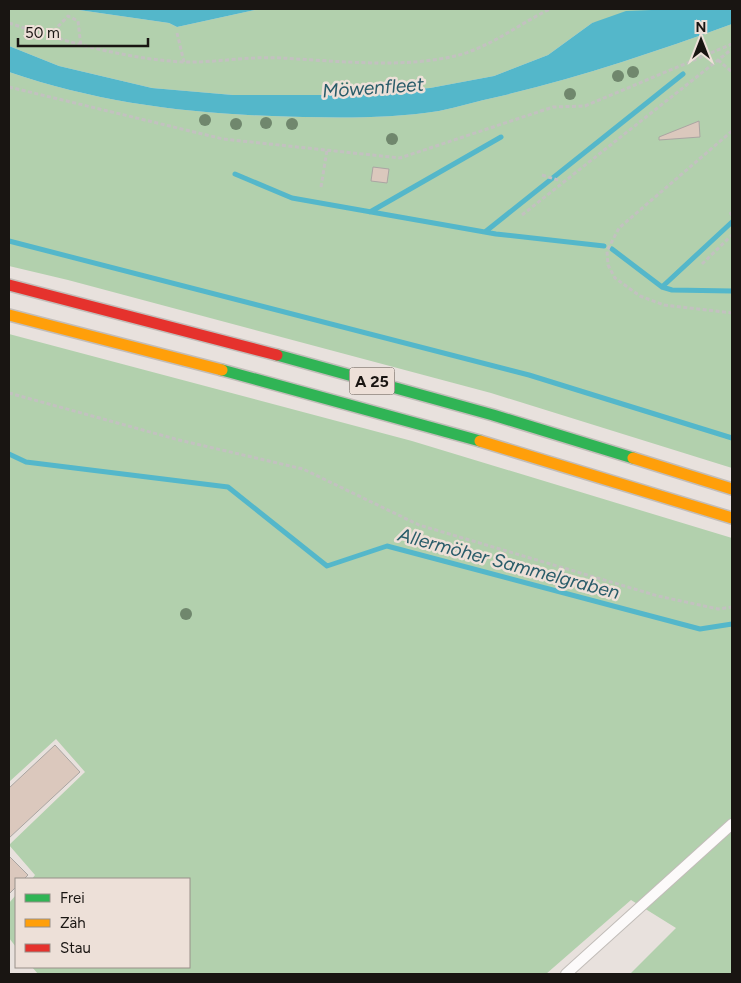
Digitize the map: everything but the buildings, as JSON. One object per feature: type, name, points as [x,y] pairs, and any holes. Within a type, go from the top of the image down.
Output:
[{"type":"highway","name":"A 25","points":[[9,285],[327,368],[494,415],[732,489]]},
{"type":"highway","name":"A 25","points":[[9,315],[330,398],[485,442],[732,518]]},
{"type":"lane","points":[[566,974],[732,824]]},
{"type":"path","points":[[9,23],[81,47],[184,62],[274,57],[422,62],[459,55],[486,46],[550,9]]},
{"type":"path","points":[[49,36],[68,16],[78,20],[81,47]]},
{"type":"path","points":[[178,33],[184,62]]},
{"type":"path","points":[[9,87],[223,139],[400,158],[553,107],[585,106],[732,44]]},
{"type":"path","points":[[522,215],[562,181],[732,49]]},
{"type":"path","points":[[718,60],[732,72]]},
{"type":"path","points":[[732,131],[620,228],[606,251],[608,265],[615,278],[640,296],[664,305],[732,313]]},
{"type":"path","points":[[321,188],[327,150]]},
{"type":"path","points":[[542,175],[562,181]]},
{"type":"path","points":[[702,264],[732,235]]},
{"type":"path","points":[[9,393],[179,440],[303,469],[419,525],[639,590],[718,609],[732,607]]},
{"type":"green space","points":[[9,9],[72,9],[169,23],[177,27],[260,9],[677,9],[592,23],[548,55],[494,76],[430,88],[338,95],[233,95],[152,88],[59,66],[9,46]]},
{"type":"green space","points":[[732,24],[732,468],[491,393],[9,266],[9,72],[81,93],[190,111],[303,117],[388,116],[439,111],[557,82],[674,45]]},
{"type":"green space","points":[[9,334],[412,441],[732,538],[732,974],[630,974],[676,928],[631,900],[546,974],[38,974],[33,968],[190,968],[190,878],[33,878],[35,875],[9,845],[85,772],[56,739],[9,782]]},
{"type":"green space","points":[[15,896],[15,946],[9,938],[9,903]]},
{"type":"water","points":[[72,9],[260,9],[177,27],[169,23]]},
{"type":"water","points":[[732,9],[732,24],[557,82],[439,111],[405,115],[303,117],[190,111],[81,93],[9,72],[9,46],[59,66],[152,88],[233,95],[338,95],[430,88],[494,76],[548,55],[592,23],[626,11]]},
{"type":"waterway","points":[[485,232],[683,74]]},
{"type":"waterway","points":[[370,212],[501,137]]},
{"type":"waterway","points":[[235,174],[292,198],[496,234],[604,246]]},
{"type":"waterway","points":[[662,287],[732,222]]},
{"type":"waterway","points":[[9,241],[529,375],[732,438]]},
{"type":"waterway","points":[[612,249],[662,287],[672,290],[732,291]]},
{"type":"waterway","name":"Allermöher Sammelgraben","points":[[9,454],[26,462],[228,487],[327,566],[387,546],[700,629],[732,624]]},
{"type":"traffic: fast","points":[[277,355],[493,415],[633,458]]},
{"type":"traffic: fast","points":[[222,370],[480,441]]},
{"type":"traffic: slow","points":[[9,315],[222,370]]},
{"type":"traffic: slow","points":[[480,441],[732,518]]},
{"type":"traffic: slow","points":[[633,458],[732,489]]},
{"type":"traffic: jam","points":[[9,285],[277,355]]},
{"type":"water label","name":"Möwenfleet","points":[[373,87]]}]
